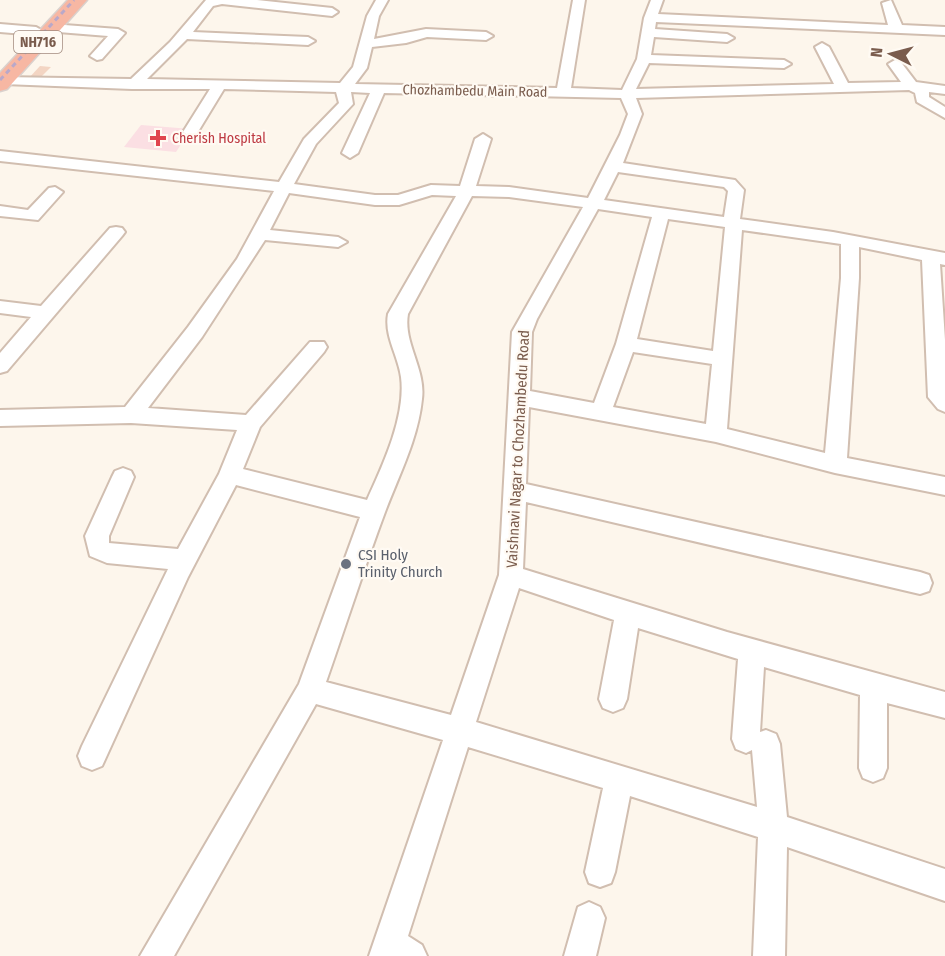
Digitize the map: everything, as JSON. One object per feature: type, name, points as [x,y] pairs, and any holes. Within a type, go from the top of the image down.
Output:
[{"type":"highway","name":"NH716","points":[[1,78],[68,0]]},
{"type":"highway","name":"NH716","points":[[49,24],[78,0]]},
{"type":"street","points":[[132,85],[183,35],[209,3],[222,0],[245,1],[332,12]]},
{"type":"street","points":[[131,415],[195,332],[245,260],[309,142],[346,104],[343,89],[360,68],[373,16],[382,0]]},
{"type":"street","points":[[563,93],[579,0]]},
{"type":"street","points":[[627,93],[644,58],[650,18],[657,0]]},
{"type":"street","points":[[888,3],[896,28]]},
{"type":"street","points":[[650,18],[945,31]]},
{"type":"street","points":[[0,28],[49,24],[118,33],[97,57]]},
{"type":"street","points":[[365,44],[406,39],[426,33],[486,36]]},
{"type":"street","points":[[648,33],[727,38]]},
{"type":"street","points":[[183,35],[308,41]]},
{"type":"street","points":[[822,47],[843,88]]},
{"type":"street","points":[[644,58],[784,64]]},
{"type":"street","points":[[895,64],[922,99],[945,114]]},
{"type":"street","name":"Chozhambedu Main Road","points":[[1,78],[132,85],[563,93],[843,88],[945,90]]},
{"type":"street","points":[[191,132],[218,87]]},
{"type":"street","points":[[916,89],[945,100]]},
{"type":"street","points":[[350,153],[378,90]]},
{"type":"street","name":"Vaishnavi Nagar to Chozhambedu Road","points":[[395,952],[460,729],[511,575],[522,332],[527,319],[613,165],[635,114],[627,93]]},
{"type":"street","points":[[156,956],[310,690],[374,511],[398,456],[412,398],[411,376],[396,325],[398,314],[466,192],[483,139]]},
{"type":"street","points":[[0,156],[284,187],[375,200],[399,200],[431,189],[509,192],[661,214],[733,221],[850,240],[938,258],[938,397],[945,404]]},
{"type":"street","points":[[613,165],[729,183],[736,190],[716,434]]},
{"type":"street","points":[[0,211],[32,216],[54,192]]},
{"type":"street","points":[[601,412],[626,344],[661,214]]},
{"type":"street","points":[[0,366],[116,232]]},
{"type":"street","points":[[259,234],[339,242]]},
{"type":"street","points":[[835,464],[850,278],[850,240]]},
{"type":"street","points":[[0,307],[47,313]]},
{"type":"street","points":[[626,344],[722,359]]},
{"type":"street","points":[[92,756],[185,560],[230,475],[251,423],[317,347]]},
{"type":"street","points":[[519,397],[716,434],[835,464],[945,486]]},
{"type":"street","points":[[0,418],[131,415],[251,423]]},
{"type":"street","points":[[230,475],[374,511]]},
{"type":"street","points":[[123,477],[97,536],[98,549],[107,553],[185,560]]},
{"type":"street","points":[[514,490],[920,583]]},
{"type":"street","points":[[511,575],[752,652],[945,705]]},
{"type":"street","points":[[613,699],[628,614]]},
{"type":"street","points":[[752,652],[756,742],[773,825],[769,956]]},
{"type":"street","points":[[873,768],[874,687]]},
{"type":"street","points":[[310,690],[460,729],[773,825],[931,880]]},
{"type":"street","points":[[600,872],[619,778]]},
{"type":"street","points":[[580,956],[589,918]]},
{"type":"shaded area","name":"Cherish Hospital","points":[[141,125],[191,129],[176,152],[124,147]]},
{"type":"building","points":[[40,66],[51,67],[39,79],[28,79]]},
{"type":"railway","points":[[0,80],[74,0]]},
{"type":"place","name":"Cherish Hospital","points":[[158,138]]},
{"type":"place","name":"CSI Holy Trinity Church","points":[[346,564]]}]
